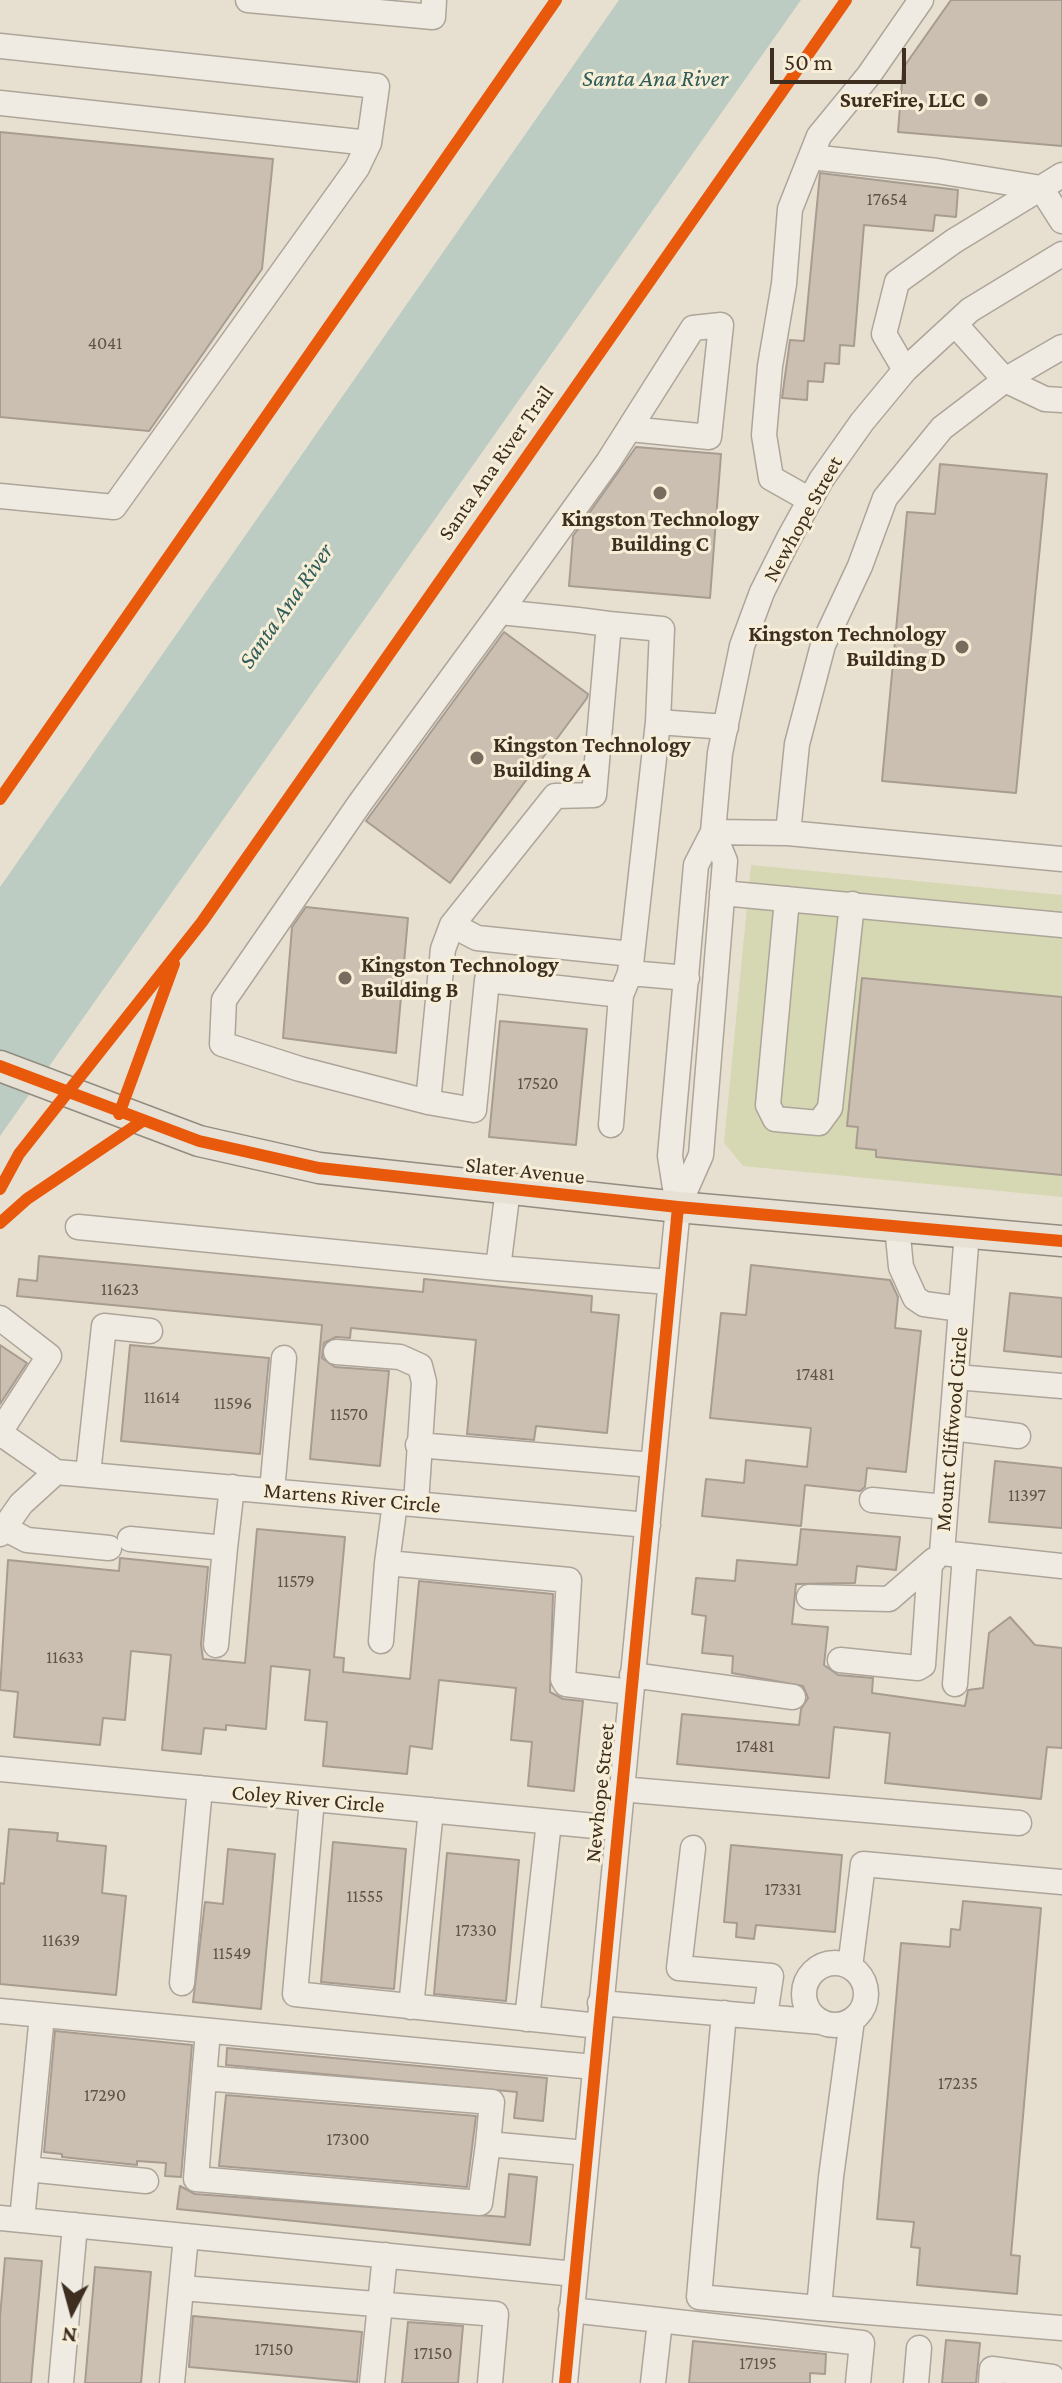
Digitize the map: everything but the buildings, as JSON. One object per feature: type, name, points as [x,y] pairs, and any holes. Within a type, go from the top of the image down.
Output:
[{"type":"main road","name":"Slater Avenue","points":[[0,1066],[199,1141],[319,1168],[678,1207],[1062,1241]]},
{"type":"street","points":[[248,0],[433,17],[434,0]]},
{"type":"street","points":[[810,500],[771,478],[764,435],[770,366],[784,284],[790,209],[819,136],[869,75],[921,0]]},
{"type":"street","points":[[0,46],[377,86],[369,143],[357,168],[114,507],[0,496]]},
{"type":"street","points":[[0,103],[369,143]]},
{"type":"street","points":[[811,157],[1052,182]]},
{"type":"street","points":[[1052,182],[1062,221]]},
{"type":"street","points":[[905,370],[884,334],[897,282],[954,241],[1052,182]]},
{"type":"street","name":"Newhope Street","points":[[565,2383],[678,1207],[670,1156],[696,865],[713,832],[726,727],[742,646],[762,592],[810,500],[862,422],[905,370],[970,310],[1062,254]]},
{"type":"street","points":[[955,324],[1005,380],[1045,399],[1062,400]]},
{"type":"street","points":[[630,429],[709,437],[721,325],[693,328],[630,429],[360,803],[224,1000],[222,1044],[300,1069],[428,1102],[474,1110],[487,980],[628,974],[687,978]]},
{"type":"street","points":[[788,833],[797,744],[823,645],[860,566],[885,498],[942,428],[1005,380],[1062,347]]},
{"type":"street","points":[[500,612],[662,629],[658,722],[611,1125]]},
{"type":"street","points":[[428,1102],[443,949],[452,925],[555,796],[594,795],[609,624]]},
{"type":"street","points":[[658,722],[726,727]]},
{"type":"street","points":[[713,832],[788,833],[1062,859]]},
{"type":"street","name":"Newhope Street","points":[[678,1207],[701,1155],[725,861],[713,832]]},
{"type":"street","points":[[722,893],[1062,925]]},
{"type":"street","points":[[787,899],[768,1105],[775,1119],[789,1121],[819,1123],[830,1108],[852,904]]},
{"type":"street","points":[[452,925],[477,938],[628,974]]},
{"type":"street","points":[[498,1268],[508,1189]]},
{"type":"street","points":[[897,1226],[901,1267],[915,1298],[924,1304],[961,1309]]},
{"type":"street","points":[[78,1227],[669,1282]]},
{"type":"street","name":"Mount Cliffwood Circle","points":[[967,1232],[945,1507],[945,1558],[1062,1566]]},
{"type":"street","points":[[0,1318],[49,1356],[0,1432],[56,1472],[21,1504],[2,1531],[27,1540],[225,1548]]},
{"type":"street","points":[[88,1474],[104,1326],[150,1331]]},
{"type":"street","points":[[336,1352],[400,1357],[420,1366],[424,1382],[418,1445],[406,1503],[387,1563],[381,1641]]},
{"type":"street","points":[[272,1491],[284,1358]]},
{"type":"street","points":[[956,1377],[1062,1386]]},
{"type":"street","points":[[952,1428],[1018,1436]]},
{"type":"street","points":[[418,1445],[653,1465]]},
{"type":"street","name":"Martens River Circle","points":[[56,1472],[648,1525]]},
{"type":"street","points":[[216,1645],[232,1487]]},
{"type":"street","points":[[872,1500],[945,1507]]},
{"type":"street","points":[[809,1597],[889,1599],[945,1558]]},
{"type":"street","points":[[840,1660],[918,1668],[923,1665],[945,1558]]},
{"type":"street","points":[[945,1558],[955,1684]]},
{"type":"street","points":[[387,1563],[569,1580],[563,1679],[566,1684],[631,1684],[793,1697]]},
{"type":"street","name":"Coley River Circle","points":[[0,1769],[616,1828]]},
{"type":"street","points":[[182,1983],[200,1788]]},
{"type":"street","points":[[620,1789],[1019,1823]]},
{"type":"street","points":[[312,1799],[295,1994],[527,2019],[599,2014],[724,2013],[842,2024],[852,2020]]},
{"type":"street","points":[[411,2007],[431,1810]]},
{"type":"street","points":[[527,2019],[549,1822]]},
{"type":"street","points":[[693,1848],[679,1968],[771,1976],[765,2016]]},
{"type":"street","points":[[850,1967],[863,1864],[1062,1882]]},
{"type":"street","points":[[819,2308],[831,2177],[852,2020],[865,2003],[866,1993],[858,1973],[850,1967],[829,1963],[806,1981],[804,2000],[814,2017],[822,2022]]},
{"type":"street","points":[[0,2011],[594,2067]]},
{"type":"street","points":[[724,2013],[699,2297],[1062,2328]]},
{"type":"street","points":[[42,2015],[27,2169],[11,2219],[575,2274]]},
{"type":"street","points":[[204,2078],[492,2102],[480,2203],[196,2179],[204,2078],[208,2031]]},
{"type":"street","points":[[488,2144],[586,2153]]},
{"type":"street","points":[[27,2169],[146,2181]]},
{"type":"street","points":[[61,2383],[75,2225]]},
{"type":"street","points":[[172,2383],[186,2236]]},
{"type":"street","points":[[372,2383],[385,2255]]},
{"type":"street","points":[[182,2288],[496,2314],[490,2383]]},
{"type":"street","points":[[571,2310],[862,2343],[858,2383]]},
{"type":"street","points":[[653,2383],[660,2321]]},
{"type":"street","points":[[916,2383],[919,2348]]},
{"type":"street","points":[[991,2383],[992,2369],[1052,2377],[1051,2383]]},
{"type":"green space","points":[[751,865],[1062,895],[1062,1197],[743,1166],[724,1143]]},
{"type":"water","name":"Santa Ana River","points":[[619,0],[801,0],[0,1136],[0,887]]},
{"type":"cycle path","points":[[0,799],[556,0]]},
{"type":"cycle path","name":"Santa Ana River Trail","points":[[0,1189],[19,1154],[202,922],[846,0]]},
{"type":"cycle path","points":[[119,1114],[174,964]]},
{"type":"cycle path","points":[[0,1066],[199,1141],[319,1168],[678,1207],[1062,1241]]},
{"type":"cycle path","points":[[0,1223],[27,1199],[141,1122]]},
{"type":"cycle path","points":[[565,2383],[678,1207]]},
{"type":"place","name":"SureFire, LLC","points":[[981,100]]},
{"type":"place","name":"Kingston Technology Building C","points":[[660,493]]},
{"type":"place","name":"Kingston Technology Building D","points":[[962,647]]},
{"type":"place","name":"Kingston Technology Building A","points":[[477,758]]},
{"type":"place","name":"Kingston Technology Building B","points":[[345,978]]}]
